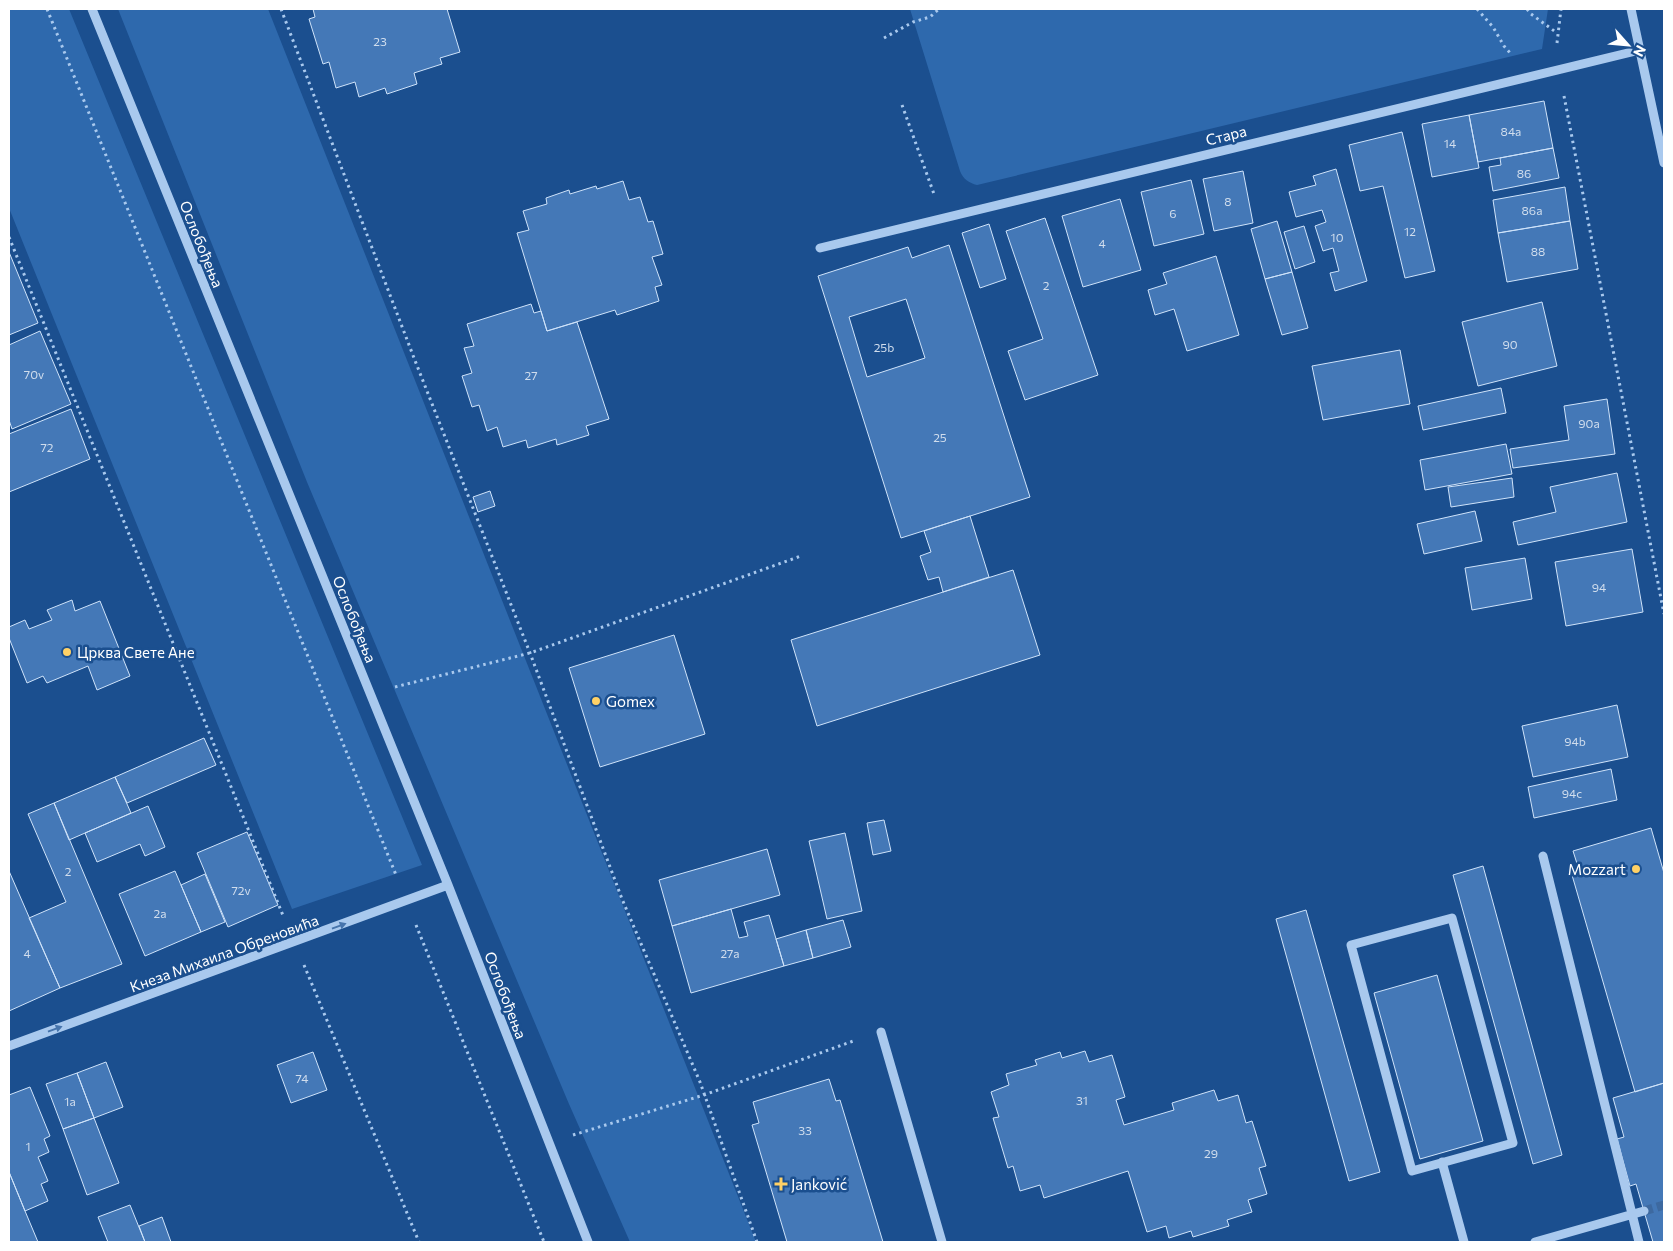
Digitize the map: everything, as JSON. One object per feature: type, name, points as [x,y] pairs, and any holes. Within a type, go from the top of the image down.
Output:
[{"type":"street","name":"Ослобођења","points":[[92,9],[448,884],[588,1242]]},
{"type":"street","points":[[1631,9],[1664,163]]},
{"type":"street","name":"Стара","points":[[820,248],[1640,50]]},
{"type":"street","points":[[1543,856],[1639,1242]]},
{"type":"street","name":"Кнеза Михаила Обреновића","points":[[9,1046],[448,884]]},
{"type":"street","points":[[1452,918],[1513,1143],[1442,1162],[1412,1171],[1350,945],[1452,918]]},
{"type":"street","points":[[880,1032],[942,1242]]},
{"type":"street","points":[[1442,1162],[1464,1242]]},
{"type":"street","points":[[1535,1242],[1644,1211]]},
{"type":"path","points":[[47,9],[544,1242]]},
{"type":"path","points":[[281,9],[414,358],[530,652],[622,899],[704,1095],[757,1242]]},
{"type":"path","points":[[884,38],[913,22],[930,17],[939,9]]},
{"type":"path","points":[[1477,9],[1493,27],[1504,46],[1520,63],[1540,74]]},
{"type":"path","points":[[1528,9],[1531,14],[1557,33]]},
{"type":"path","points":[[1561,9],[1557,33],[1556,58],[1664,614]]},
{"type":"path","points":[[902,105],[943,218]]},
{"type":"path","points":[[9,237],[294,942],[419,1242]]},
{"type":"path","points":[[370,693],[530,652],[801,556]]},
{"type":"path","points":[[549,1142],[704,1095],[880,1032]]},
{"type":"shaded area","points":[[9,9],[69,9],[422,865],[292,909],[9,208]]},
{"type":"shaded area","points":[[118,9],[268,9],[756,1242],[630,1242],[569,1104],[307,482]]},
{"type":"shaded area","points":[[910,9],[1548,9],[1542,49],[977,185],[967,180],[960,171]]},
{"type":"building","points":[[313,9],[447,9],[460,52],[440,58],[442,64],[414,73],[417,84],[387,94],[385,88],[359,97],[355,82],[336,88],[329,62],[323,64],[309,19],[315,17]]},
{"type":"building","points":[[1544,101],[1553,148],[1478,162],[1469,115]]},
{"type":"building","points":[[1469,115],[1479,168],[1432,177],[1422,124]]},
{"type":"building","points":[[1402,132],[1435,271],[1405,278],[1383,186],[1360,191],[1349,145]]},
{"type":"building","points":[[1553,148],[1559,178],[1493,191],[1489,167],[1501,165],[1500,158]]},
{"type":"building","points":[[1336,169],[1367,281],[1335,291],[1330,273],[1339,271],[1333,248],[1323,251],[1315,226],[1326,222],[1322,210],[1296,217],[1289,192],[1316,185],[1313,176]]},
{"type":"building","points":[[1243,171],[1253,223],[1214,231],[1203,179]]},
{"type":"building","points":[[1191,180],[1204,234],[1154,246],[1141,192]]},
{"type":"building","points":[[623,181],[629,200],[640,197],[648,222],[653,221],[663,254],[652,257],[662,285],[655,287],[659,301],[617,315],[615,310],[547,331],[517,233],[529,230],[523,211],[547,204],[546,198],[569,190],[570,194],[596,186],[597,189]]},
{"type":"building","points":[[1565,187],[1570,221],[1498,233],[1493,200]]},
{"type":"building","points":[[1120,199],[1141,270],[1083,287],[1062,216]]},
{"type":"building","points":[[1045,218],[1098,375],[1025,400],[1008,351],[1043,339],[1006,231]]},
{"type":"building","points":[[1277,221],[1292,272],[1265,279],[1251,229]]},
{"type":"building","points":[[1570,221],[1578,269],[1507,282],[1498,233]]},
{"type":"building","points":[[989,224],[1006,279],[980,288],[962,233]]},
{"type":"building","points":[[1304,226],[1315,262],[1295,269],[1284,232]]},
{"type":"building","points":[[949,245],[1030,497],[901,538],[818,276],[908,247],[912,258]],"holes":[[[906,299],[925,358],[867,377],[849,317]]]},
{"type":"building","points":[[9,252],[38,323],[9,335]]},
{"type":"building","points":[[1216,256],[1239,335],[1187,351],[1174,309],[1155,315],[1148,290],[1167,284],[1163,273]]},
{"type":"building","points":[[1292,272],[1308,328],[1282,335],[1265,279]]},
{"type":"building","points":[[1542,302],[1557,366],[1478,386],[1462,322]]},
{"type":"building","points":[[531,304],[534,313],[541,311],[547,331],[577,322],[609,419],[586,426],[589,435],[557,445],[556,439],[528,448],[526,440],[503,447],[497,427],[487,431],[479,405],[472,407],[462,376],[472,373],[464,348],[474,346],[467,324]]},
{"type":"building","points":[[40,331],[71,404],[12,429],[9,420],[9,345]]},
{"type":"building","points":[[1400,350],[1410,404],[1323,420],[1312,366]]},
{"type":"building","points":[[1501,388],[1506,413],[1423,430],[1418,406]]},
{"type":"building","points":[[1607,399],[1615,454],[1513,468],[1510,449],[1569,440],[1564,406]]},
{"type":"building","points":[[71,409],[90,459],[9,492],[9,434]]},
{"type":"building","points":[[1506,444],[1512,474],[1425,490],[1420,460]]},
{"type":"building","points":[[1617,473],[1627,522],[1518,545],[1513,522],[1556,512],[1550,487]]},
{"type":"building","points":[[1512,478],[1514,497],[1451,507],[1448,487]]},
{"type":"building","points":[[490,491],[495,506],[478,512],[473,497]]},
{"type":"building","points":[[1475,511],[1482,541],[1424,554],[1417,524]]},
{"type":"building","points":[[970,516],[989,577],[943,592],[939,577],[928,580],[920,556],[931,552],[924,531]]},
{"type":"building","points":[[1632,549],[1643,612],[1566,626],[1555,562]]},
{"type":"building","points":[[1525,558],[1532,599],[1472,610],[1465,568]]},
{"type":"building","points":[[1013,570],[1040,655],[817,726],[791,640]]},
{"type":"building","name":"Црква Свете Ане","points":[[72,600],[75,611],[100,601],[130,676],[97,690],[88,666],[47,683],[43,676],[27,683],[9,638],[9,627],[25,620],[29,629],[52,620],[47,610]]},
{"type":"building","points":[[674,635],[705,734],[600,767],[569,668]]},
{"type":"building","points":[[1617,705],[1628,757],[1533,777],[1522,726]]},
{"type":"building","points":[[204,738],[216,765],[127,803],[115,777]]},
{"type":"building","points":[[1611,769],[1617,800],[1534,818],[1528,787]]},
{"type":"building","points":[[115,777],[131,813],[69,840],[54,803]]},
{"type":"building","points":[[54,803],[122,964],[60,988],[29,918],[66,902],[28,814]]},
{"type":"building","points":[[148,806],[165,847],[145,856],[140,844],[97,862],[85,833]]},
{"type":"building","points":[[884,820],[891,851],[873,855],[867,823]]},
{"type":"building","points":[[1651,828],[1664,873],[1664,1083],[1635,1092],[1572,875],[1580,873],[1573,851]]},
{"type":"building","points":[[247,832],[278,905],[228,927],[197,853]]},
{"type":"building","points":[[845,833],[862,911],[827,919],[809,841]]},
{"type":"building","points":[[767,849],[780,895],[672,926],[659,880]]},
{"type":"building","points":[[1483,866],[1562,1155],[1533,1164],[1453,875]]},
{"type":"building","points":[[9,871],[60,988],[9,1011]]},
{"type":"building","points":[[175,871],[201,932],[145,956],[119,894]]},
{"type":"building","points":[[205,874],[225,922],[201,932],[181,885]]},
{"type":"building","points":[[731,909],[739,938],[748,936],[744,922],[769,915],[784,966],[691,993],[672,926]]},
{"type":"building","points":[[1306,910],[1380,1172],[1349,1181],[1276,919]]},
{"type":"building","points":[[843,920],[851,947],[813,958],[806,930]]},
{"type":"building","points":[[806,930],[813,958],[784,966],[776,939]]},
{"type":"building","points":[[1437,975],[1483,1141],[1420,1159],[1374,993]]},
{"type":"building","points":[[1085,1051],[1089,1062],[1112,1055],[1125,1097],[1116,1100],[1124,1125],[1174,1110],[1172,1103],[1214,1090],[1218,1101],[1238,1095],[1246,1123],[1252,1121],[1266,1166],[1259,1168],[1267,1194],[1248,1200],[1252,1212],[1227,1220],[1229,1226],[1193,1237],[1191,1231],[1169,1238],[1166,1226],[1147,1232],[1128,1171],[1044,1198],[1040,1185],[1020,1191],[1013,1166],[1008,1168],[993,1118],[999,1117],[991,1092],[1009,1085],[1006,1074],[1037,1065],[1035,1060],[1060,1052],[1062,1058]]},
{"type":"building","points":[[313,1052],[327,1090],[291,1103],[277,1065]]},
{"type":"building","points":[[106,1062],[123,1107],[94,1118],[77,1073]]},
{"type":"building","points":[[77,1073],[94,1118],[63,1129],[46,1084]]},
{"type":"building","points":[[829,1079],[836,1101],[840,1100],[883,1242],[787,1242],[752,1125],[759,1123],[753,1102]]},
{"type":"building","points":[[1664,1083],[1664,1242],[1653,1242],[1636,1184],[1630,1186],[1617,1139],[1624,1137],[1613,1098]]},
{"type":"building","points":[[30,1087],[50,1136],[44,1139],[49,1152],[38,1157],[48,1181],[41,1184],[48,1201],[25,1211],[9,1172],[9,1095]]},
{"type":"building","points":[[94,1118],[119,1183],[87,1195],[63,1129]]},
{"type":"building","points":[[9,1172],[25,1211],[38,1242],[9,1242]]},
{"type":"building","points":[[130,1205],[145,1242],[108,1242],[98,1217]]},
{"type":"building","points":[[162,1217],[171,1242],[145,1242],[139,1226]]},
{"type":"tunnel","points":[[1644,1211],[1664,1205]]},
{"type":"place","name":"Црква Свете Ане","points":[[67,652]]},
{"type":"place","name":"Gomex","points":[[596,701]]},
{"type":"place","name":"Mozzart","points":[[1636,869]]},
{"type":"place","name":"Janković","points":[[781,1184]]}]
